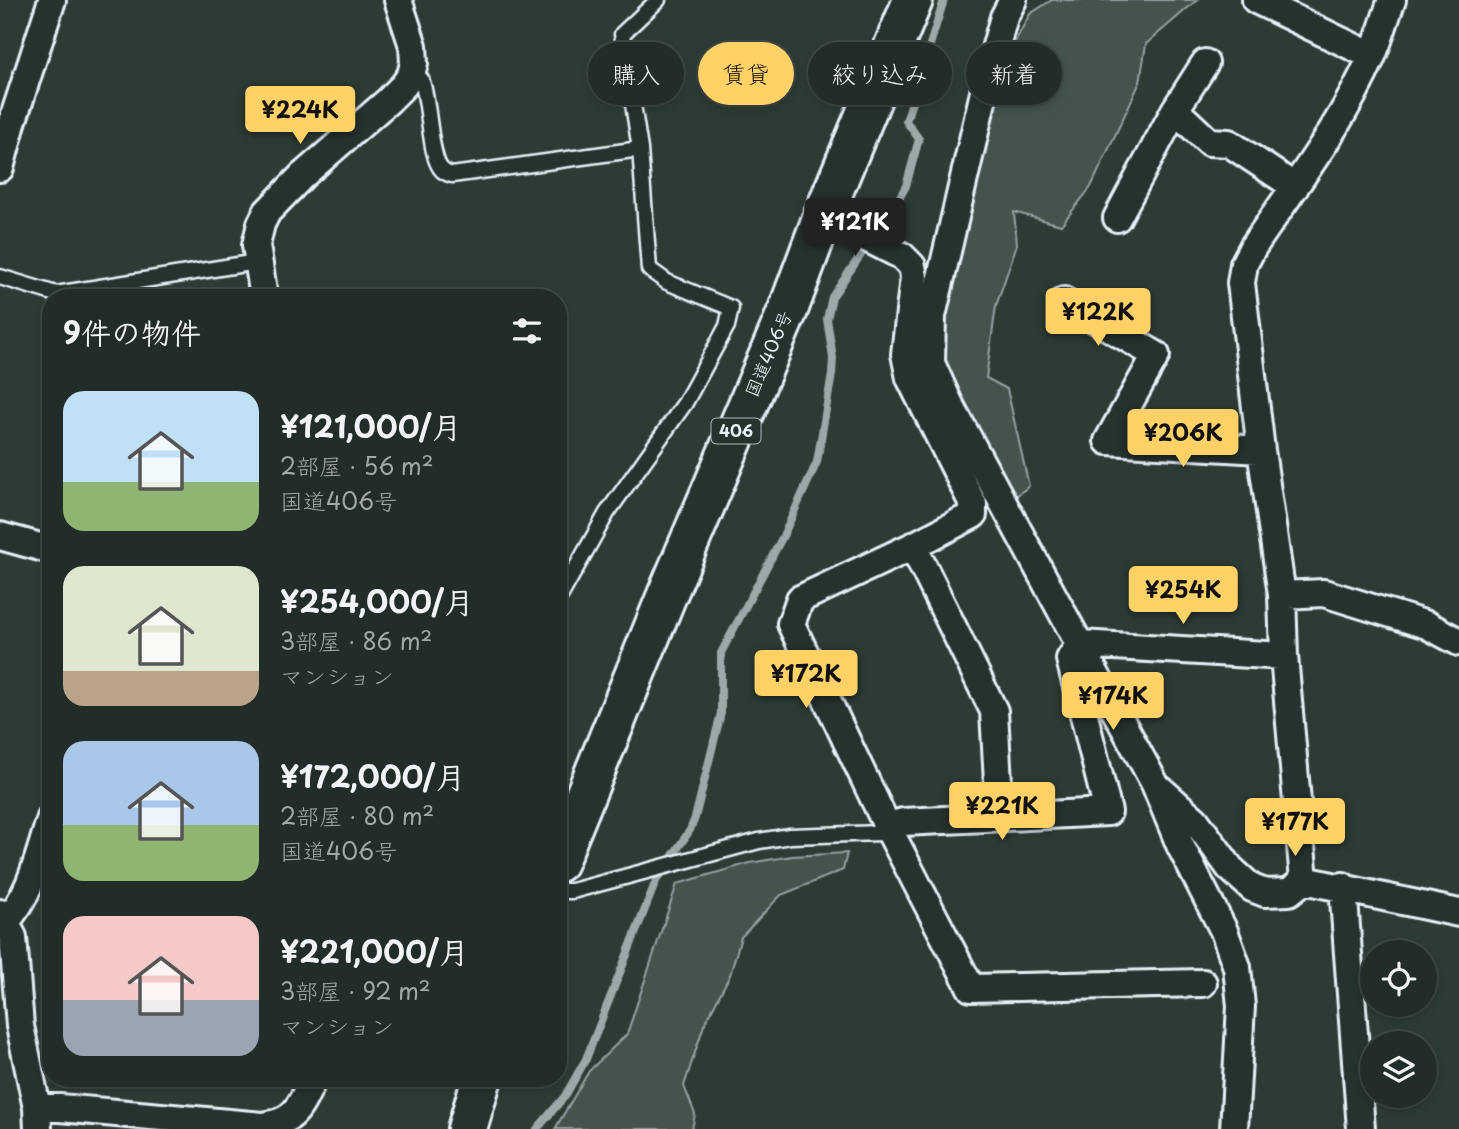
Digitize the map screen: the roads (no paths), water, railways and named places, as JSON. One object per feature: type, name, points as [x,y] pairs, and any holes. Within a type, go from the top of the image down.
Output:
[{"type":"highway","name":"国道406号","points":[[567,840],[788,310],[836,222],[913,0]]},
{"type":"highway","points":[[467,1129],[479,1087]]},
{"type":"street","points":[[0,169],[6,121],[52,0]]},
{"type":"street","points":[[262,289],[257,262],[258,234],[267,212],[302,176],[388,101],[411,75],[414,63],[413,46],[398,0]]},
{"type":"street","points":[[1013,0],[1003,17],[944,260],[932,316],[931,363],[949,403],[1154,784],[1180,845],[1224,931],[1237,967],[1241,1006],[1234,1129]]},
{"type":"street","points":[[1256,0],[1372,56]]},
{"type":"street","points":[[1304,880],[1284,656],[1282,595],[1241,284],[1244,264],[1253,247],[1328,137],[1372,56],[1392,0]]},
{"type":"street","points":[[1118,218],[1175,110],[1205,63]]},
{"type":"street","points":[[1175,110],[1209,142],[1229,143],[1295,187]]},
{"type":"street","points":[[836,222],[902,256],[912,266],[914,277],[905,355],[911,378],[973,504],[973,515],[800,599],[791,624],[887,826],[971,988],[1203,983]]},
{"type":"street","points":[[1064,301],[1156,355],[1108,441],[1261,450]]},
{"type":"street","points":[[0,536],[42,548]]},
{"type":"street","points":[[913,546],[994,711],[1000,818]]},
{"type":"street","points":[[1282,595],[1325,593],[1427,625],[1459,642]]},
{"type":"street","points":[[1080,644],[1284,656]]},
{"type":"street","points":[[887,826],[903,822],[1108,812],[1070,659],[1080,644]]},
{"type":"street","points":[[1154,784],[1195,820],[1230,868],[1252,888],[1265,893],[1289,892],[1304,880],[1343,886],[1459,913]]},
{"type":"street","points":[[42,845],[26,894],[18,909],[3,917],[13,937],[20,1026],[37,1118],[60,1108],[263,1126],[282,1123],[296,1111],[309,1087]]},
{"type":"street","points":[[1343,886],[1361,1129]]},
{"type":"lane","points":[[567,584],[607,513],[685,403],[727,326],[731,307],[667,282],[649,269],[640,149],[622,34],[658,0]]},
{"type":"lane","points":[[411,75],[421,79],[427,92],[435,158],[442,170],[452,176],[640,149]]},
{"type":"lane","points":[[82,289],[257,262]]},
{"type":"lane","points":[[0,277],[42,289]]},
{"type":"lane","points":[[567,891],[759,841],[790,836],[881,832],[887,826]]},
{"type":"waterway","points":[[537,1129],[565,1096],[586,1059],[656,881],[695,818],[721,713],[721,653],[783,536],[817,462],[832,374],[833,358],[827,319],[832,297],[906,186],[919,139],[906,121],[944,0]]}]
